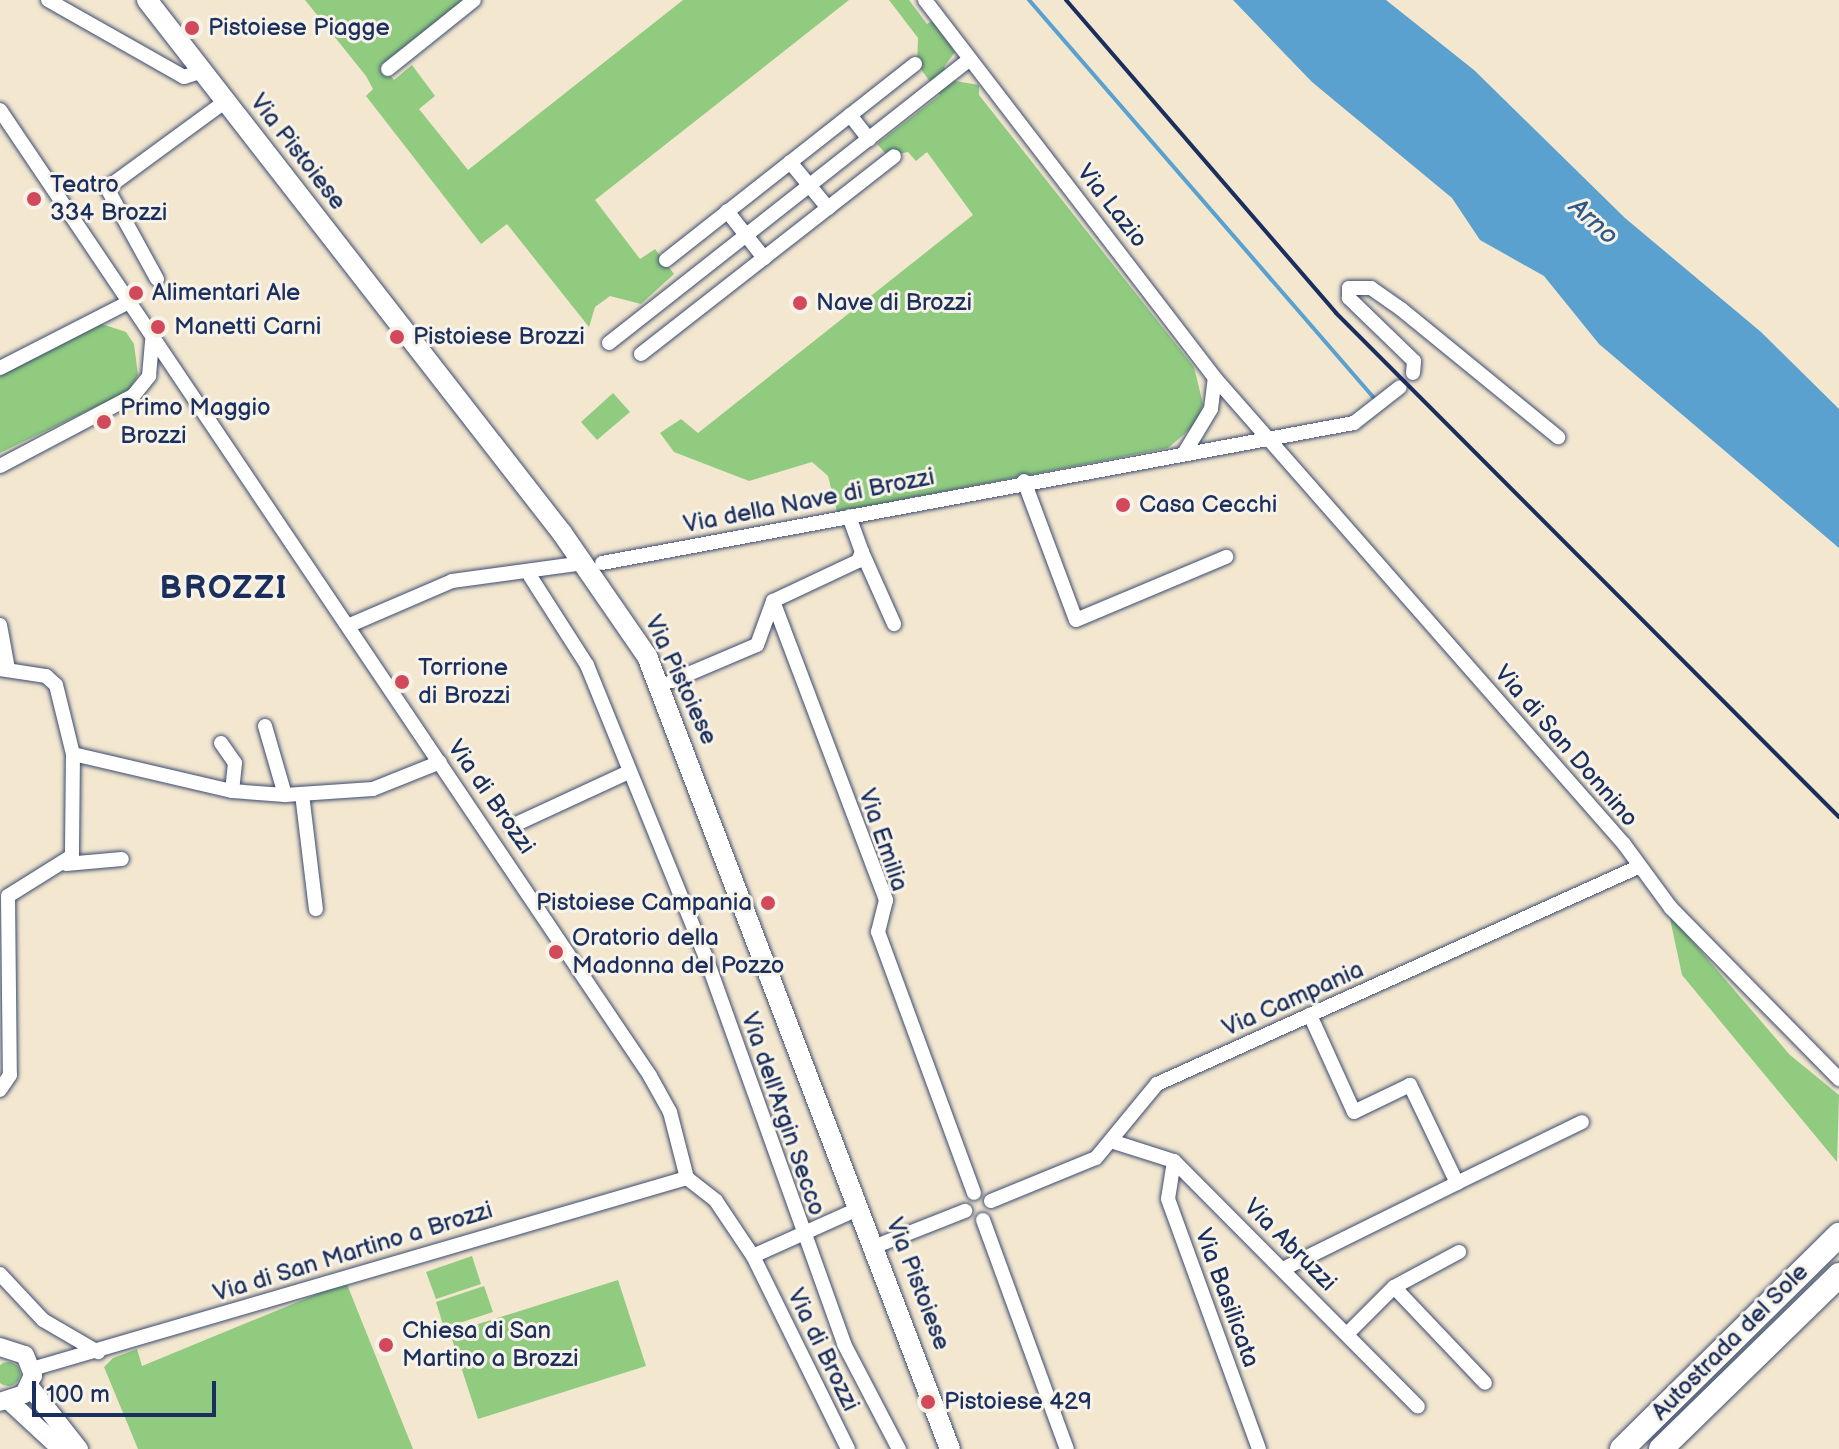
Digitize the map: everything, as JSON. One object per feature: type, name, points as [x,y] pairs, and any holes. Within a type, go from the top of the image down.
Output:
[{"type":"highway","name":"Autostrada del Sole","points":[[1622,1449],[1839,1235]]},
{"type":"highway","name":"Autostrada del Sole","points":[[1661,1449],[1839,1275]]},
{"type":"main road","name":"Via Pistoiese","points":[[147,0],[593,563],[661,686],[860,1208],[881,1244],[950,1449]]},
{"type":"main road","name":"Via Pistoiese","points":[[161,0],[593,563],[672,681],[881,1244],[963,1449]]},
{"type":"street","points":[[48,0],[184,77],[203,71]]},
{"type":"street","points":[[388,69],[474,0]]},
{"type":"street","name":"Via Lazio","points":[[925,0],[1215,378],[1266,436]]},
{"type":"street","points":[[609,343],[970,59]]},
{"type":"street","points":[[666,260],[915,64]]},
{"type":"street","points":[[157,279],[107,188],[226,101]]},
{"type":"street","name":"Via di Brozzi","points":[[0,110],[127,303],[350,625],[440,762],[502,832],[665,1102],[687,1178],[716,1201],[753,1256],[848,1449]]},
{"type":"street","points":[[850,115],[869,139]]},
{"type":"street","points":[[641,354],[894,156]]},
{"type":"street","points":[[790,162],[828,208]]},
{"type":"street","points":[[727,211],[764,258]]},
{"type":"street","points":[[685,284],[703,306]]},
{"type":"street","points":[[1414,370],[1349,298],[1349,288],[1371,288],[1401,309],[1558,437]]},
{"type":"street","points":[[0,368],[127,303]]},
{"type":"street","points":[[0,466],[133,396],[149,376],[152,340]]},
{"type":"street","points":[[1185,452],[1211,409],[1215,378]]},
{"type":"street","name":"Via della Nave di Brozzi","points":[[350,625],[452,581],[530,576],[1369,417],[1400,387]]},
{"type":"street","name":"Via di San Donnino","points":[[1266,436],[1638,867],[1839,1079]]},
{"type":"street","points":[[1024,481],[1076,620],[1226,557]]},
{"type":"street","points":[[849,516],[894,624]]},
{"type":"street","points":[[672,681],[757,645],[773,601],[851,566],[862,552]]},
{"type":"street","name":"Via dell'Argin Secco","points":[[530,576],[573,634],[705,955],[801,1234],[844,1344],[899,1449]]},
{"type":"street","name":"Via Emilia","points":[[773,601],[886,900],[878,932],[974,1193]]},
{"type":"street","points":[[0,625],[4,669],[56,685],[73,754],[66,864]]},
{"type":"street","points":[[265,726],[285,795]]},
{"type":"street","points":[[221,743],[235,763],[232,791]]},
{"type":"street","points":[[73,754],[232,791],[285,795],[400,783],[440,762]]},
{"type":"street","points":[[502,832],[629,772]]},
{"type":"street","points":[[302,794],[316,909]]},
{"type":"street","points":[[0,1090],[10,1075],[4,920],[7,887],[66,864],[122,859]]},
{"type":"street","name":"Via Campania","points":[[991,1201],[1087,1163],[1114,1142],[1157,1084],[1638,867]]},
{"type":"street","points":[[1310,1015],[1354,1112],[1410,1085],[1457,1183]]},
{"type":"street","points":[[1283,1269],[1582,1122]]},
{"type":"street","name":"Via Abruzzi","points":[[1114,1142],[1174,1161],[1348,1333],[1418,1407]]},
{"type":"street","name":"Via Basilicata","points":[[1174,1161],[1168,1199],[1259,1449]]},
{"type":"street","name":"Via di San Martino a Brozzi","points":[[31,1378],[98,1352],[687,1178]]},
{"type":"street","points":[[881,1244],[965,1211],[974,1193],[991,1201],[983,1220],[1067,1449]]},
{"type":"street","points":[[753,1256],[860,1208]]},
{"type":"street","points":[[965,1211],[983,1220]]},
{"type":"street","points":[[1348,1333],[1394,1287],[1459,1252]]},
{"type":"street","points":[[0,1274],[43,1320],[98,1352]]},
{"type":"street","points":[[1394,1287],[1485,1383]]},
{"type":"street","points":[[0,1347],[19,1351],[31,1378],[79,1449]]},
{"type":"street","points":[[31,1378],[5,1402],[61,1449]]},
{"type":"green space","points":[[305,0],[464,0],[382,64],[394,80],[412,65],[435,96],[419,109],[468,170],[683,0],[849,0],[595,200],[640,259],[655,249],[674,274],[641,304],[610,296],[595,307],[589,327],[507,224],[481,244],[366,96],[373,89],[366,76]]},
{"type":"green space","points":[[889,0],[909,0],[927,24],[932,21],[955,52],[944,67],[955,81],[979,85],[979,95],[1194,367],[1203,404],[1196,424],[1168,448],[837,512],[828,476],[812,462],[749,481],[674,452],[660,433],[681,419],[698,433],[973,215],[927,152],[916,161],[908,152],[888,156],[877,144],[940,95],[917,64],[918,38]]},
{"type":"green space","points":[[102,324],[126,332],[134,344],[138,375],[129,391],[0,453],[0,376]]},
{"type":"green space","points":[[613,393],[630,412],[597,440],[581,422]]},
{"type":"green space","points":[[1669,914],[1790,1055],[1839,1095],[1837,1162],[1682,975]]},
{"type":"green space","points":[[472,1256],[481,1284],[436,1299],[426,1272]]},
{"type":"green space","points":[[618,1280],[646,1366],[478,1419],[450,1333]]},
{"type":"green space","points":[[346,1282],[413,1449],[138,1449],[104,1367],[113,1358],[137,1349],[142,1366]]},
{"type":"green space","points":[[484,1286],[493,1312],[444,1328],[436,1302]]},
{"type":"green space","points":[[8,1362],[17,1365],[20,1374],[17,1383],[8,1386],[-1,1383],[-4,1374],[-1,1365]]},
{"type":"water","name":"Arno","points":[[1233,0],[1386,0],[1474,70],[1625,218],[1761,332],[1839,409],[1839,548],[1599,344],[1544,276],[1480,240],[1452,198],[1312,82]]},
{"type":"waterway","points":[[1029,0],[1374,398]]},
{"type":"railway","points":[[1066,0],[1336,313],[1839,817]]},
{"type":"place","name":"Pistoiese Piagge","points":[[192,28]]},
{"type":"place","name":"Teatro 334 Brozzi","points":[[34,199]]},
{"type":"place","name":"Alimentari Ale","points":[[136,293]]},
{"type":"place","name":"Nave di Brozzi","points":[[800,303]]},
{"type":"place","name":"Manetti Carni","points":[[158,327]]},
{"type":"place","name":"Pistoiese Brozzi","points":[[397,337]]},
{"type":"place","name":"Primo Maggio Brozzi","points":[[104,422]]},
{"type":"place","name":"Casa Cecchi","points":[[1123,505]]},
{"type":"place","name":"Torrione di Brozzi","points":[[402,682]]},
{"type":"place","name":"Pistoiese Campania","points":[[768,903]]},
{"type":"place","name":"Oratorio della Madonna del Pozzo","points":[[556,952]]},
{"type":"place","name":"Chiesa di San Martino a Brozzi","points":[[386,1345]]},
{"type":"place","name":"Pistoiese 429","points":[[928,1402]]},
{"type":"district","name":"BROZZI","points":[[224,589]]}]
